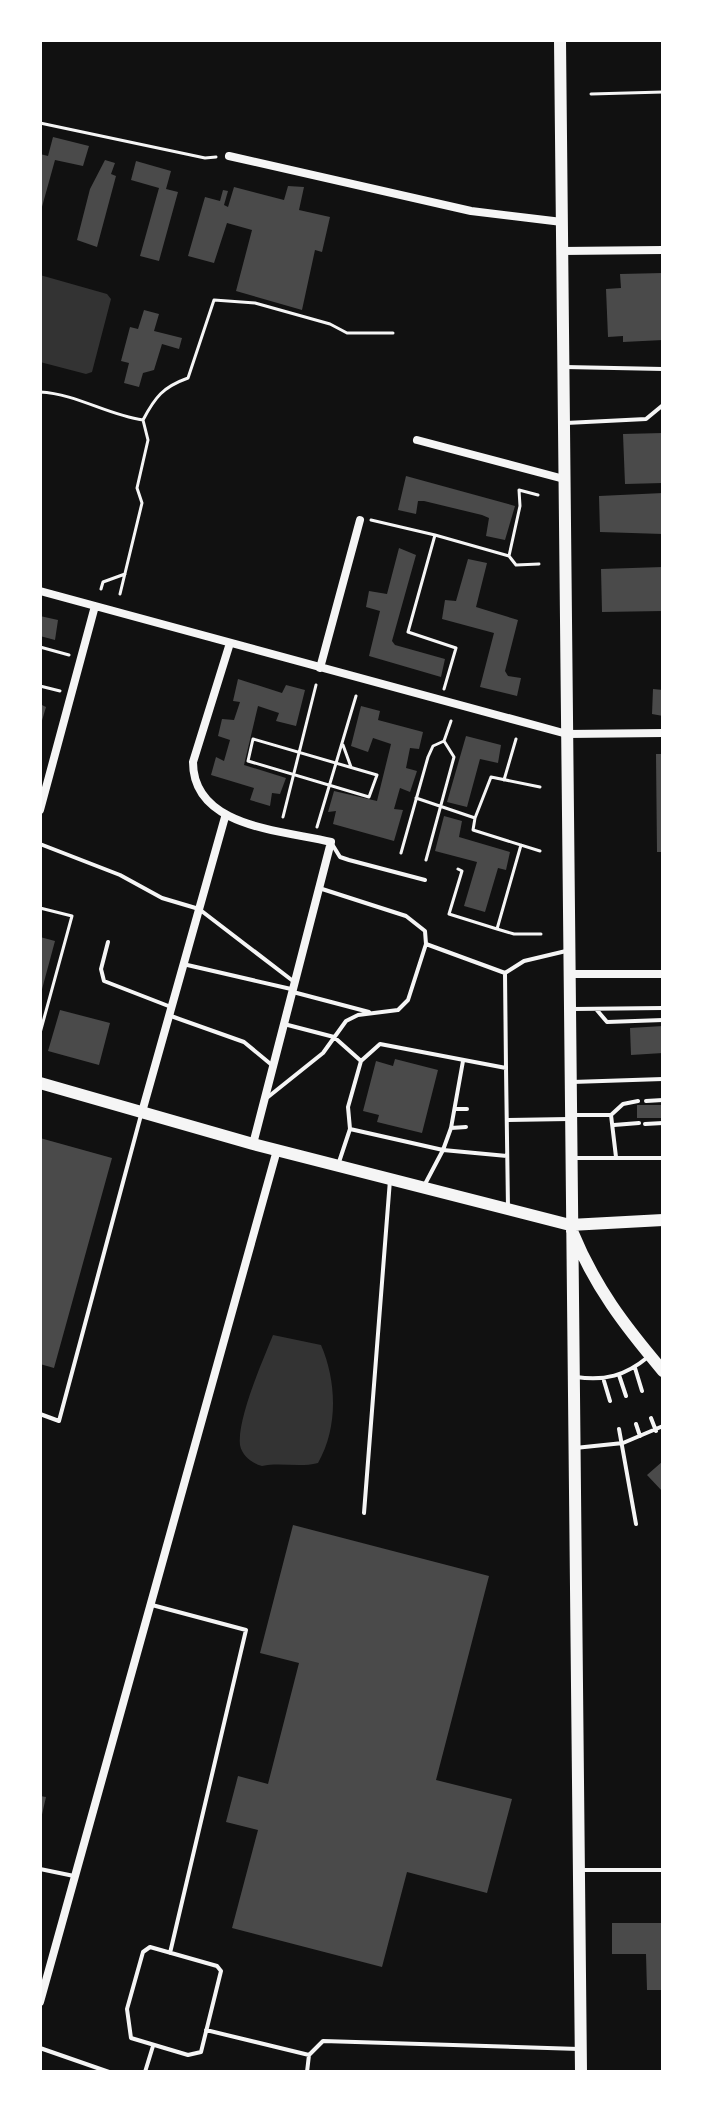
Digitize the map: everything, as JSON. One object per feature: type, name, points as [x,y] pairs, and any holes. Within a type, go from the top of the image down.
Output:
[{"type":"main road","points":[[560,40],[569,1158],[581,2072]]},
{"type":"main road","points":[[40,1083],[253,1144],[570,1225],[663,1220]]},
{"type":"main road","points":[[570,1225],[590,1276],[663,1371]]},
{"type":"street","points":[[229,156],[471,211],[562,222]]},
{"type":"street","points":[[562,251],[663,250]]},
{"type":"street","points":[[417,440],[564,479]]},
{"type":"street","points":[[320,668],[360,520]]},
{"type":"street","points":[[40,591],[567,734],[663,733]]},
{"type":"street","points":[[40,810],[95,606]]},
{"type":"street","points":[[230,643],[193,762],[193,780],[202,796],[225,817],[331,842],[253,1144]]},
{"type":"street","points":[[142,1112],[225,817]]},
{"type":"street","points":[[569,974],[663,974]]},
{"type":"street","points":[[40,2002],[277,1150]]},
{"type":"lane","points":[[563,367],[663,369]]},
{"type":"lane","points":[[564,423],[646,419],[663,405]]},
{"type":"lane","points":[[331,842],[340,857],[425,880]]},
{"type":"lane","points":[[40,844],[120,875],[162,898],[199,909],[294,988]]},
{"type":"lane","points":[[265,1098],[278,1092],[323,1053],[346,1021],[371,1012],[398,1010],[408,1000],[426,944],[425,931],[406,916],[319,888]]},
{"type":"lane","points":[[108,942],[101,969],[104,981],[244,1042],[273,1066]]},
{"type":"lane","points":[[426,944],[505,973]]},
{"type":"lane","points":[[505,973],[524,961],[569,950]]},
{"type":"lane","points":[[183,964],[294,988],[371,1012]]},
{"type":"lane","points":[[505,973],[508,1208]]},
{"type":"lane","points":[[569,1009],[663,1008]]},
{"type":"lane","points":[[596,1009],[607,1022],[663,1020]]},
{"type":"lane","points":[[284,1024],[334,1037],[361,1061]]},
{"type":"lane","points":[[338,1165],[350,1129],[348,1107],[361,1061],[380,1044],[506,1068]]},
{"type":"lane","points":[[424,1186],[451,1128],[462,1088],[463,1061]]},
{"type":"lane","points":[[569,1082],[663,1079]]},
{"type":"lane","points":[[500,1088],[507,1088]]},
{"type":"lane","points":[[646,1101],[663,1100]]},
{"type":"lane","points":[[507,1120],[611,1115],[623,1104],[638,1101]]},
{"type":"lane","points":[[455,1109],[467,1109]]},
{"type":"lane","points":[[499,1109],[507,1109]]},
{"type":"lane","points":[[40,1414],[59,1421],[142,1112]]},
{"type":"lane","points":[[611,1115],[616,1157]]},
{"type":"lane","points":[[614,1125],[639,1123]]},
{"type":"lane","points":[[645,1124],[663,1123]]},
{"type":"lane","points":[[451,1128],[466,1127]]},
{"type":"lane","points":[[499,1127],[507,1127]]},
{"type":"lane","points":[[350,1129],[443,1150],[507,1156]]},
{"type":"lane","points":[[569,1158],[663,1158]]},
{"type":"lane","points":[[364,1513],[390,1177]]},
{"type":"lane","points":[[572,1377],[604,1380],[635,1368],[650,1356]]},
{"type":"lane","points":[[635,1368],[642,1391]]},
{"type":"lane","points":[[619,1375],[626,1396]]},
{"type":"lane","points":[[604,1380],[610,1401]]},
{"type":"lane","points":[[651,1418],[656,1431]]},
{"type":"lane","points":[[636,1424],[640,1437]]},
{"type":"lane","points":[[573,1448],[623,1443],[663,1426]]},
{"type":"lane","points":[[619,1429],[636,1524]]},
{"type":"lane","points":[[152,1605],[246,1630],[170,1953]]},
{"type":"lane","points":[[40,1869],[77,1877]]},
{"type":"lane","points":[[578,1870],[663,1870]]},
{"type":"lane","points":[[150,1947],[170,1953],[217,1966],[221,1971],[201,2052],[188,2055],[131,2038],[127,2009],[143,1952],[150,1947]]},
{"type":"lane","points":[[206,2030],[309,2055]]},
{"type":"lane","points":[[307,2072],[309,2055],[323,2041],[580,2049]]},
{"type":"lane","points":[[145,2072],[153,2046]]},
{"type":"lane","points":[[40,2048],[109,2072]]},
{"type":"lane","points":[[351,2072],[581,2072]]},
{"type":"path","points":[[591,94],[663,92]]},
{"type":"path","points":[[40,123],[205,158],[229,156]]},
{"type":"path","points":[[120,594],[142,503],[137,488],[148,440],[143,420],[156,396],[169,385],[188,378],[214,300],[255,303],[330,324],[347,333],[393,333]]},
{"type":"path","points":[[40,392],[66,394],[118,416],[143,420]]},
{"type":"path","points":[[509,556],[520,506],[519,490],[538,495]]},
{"type":"path","points":[[360,520],[435,535],[509,556],[516,565],[539,564]]},
{"type":"path","points":[[435,535],[408,632],[456,648],[444,689]]},
{"type":"path","points":[[101,589],[103,582],[125,574]]},
{"type":"path","points":[[40,647],[72,656]]},
{"type":"path","points":[[283,817],[316,685]]},
{"type":"path","points":[[40,686],[63,692]]},
{"type":"path","points":[[351,767],[343,745],[356,696]]},
{"type":"path","points":[[401,853],[428,757],[433,746],[444,741],[451,721]]},
{"type":"path","points":[[253,739],[299,752],[377,775],[369,797],[248,761],[253,739]]},
{"type":"path","points":[[504,780],[516,739]]},
{"type":"path","points":[[426,860],[454,757],[444,741]]},
{"type":"path","points":[[317,827],[338,747],[343,745]]},
{"type":"path","points":[[540,787],[491,777],[473,830],[540,851]]},
{"type":"path","points":[[416,798],[475,818]]},
{"type":"path","points":[[497,929],[521,845]]},
{"type":"path","points":[[458,869],[462,871],[449,914],[514,934],[541,934]]},
{"type":"path","points":[[40,908],[72,916],[40,1033]]},
{"type":"shaded area","points":[[40,275],[107,294],[111,299],[92,372],[86,374],[40,362]]},
{"type":"shaded area","points":[[273,1335],[321,1345],[326,1359],[332,1389],[332,1420],[318,1463],[262,1466],[248,1458],[241,1449],[240,1434],[246,1405]]},
{"type":"building","points":[[53,137],[89,146],[83,166],[55,160],[40,214],[40,154],[48,156]]},
{"type":"building","points":[[105,160],[115,163],[111,174],[116,176],[97,247],[77,240],[90,189]]},
{"type":"building","points":[[136,161],[171,171],[166,189],[178,192],[159,261],[140,256],[159,188],[131,180]]},
{"type":"building","points":[[288,186],[304,187],[299,210],[330,217],[322,252],[315,250],[302,310],[236,291],[252,230],[227,223],[214,263],[188,256],[205,197],[220,201],[223,190],[228,191],[224,205],[228,207],[234,187],[284,200]]},
{"type":"building","points":[[663,273],[663,340],[623,342],[623,336],[608,337],[606,289],[621,288],[620,274]]},
{"type":"building","points":[[144,310],[159,314],[154,331],[182,338],[179,349],[162,344],[154,370],[143,373],[139,387],[124,383],[129,363],[121,361],[130,327],[138,329]]},
{"type":"building","points":[[663,433],[663,483],[625,484],[623,434]]},
{"type":"building","points":[[406,476],[515,506],[505,540],[486,536],[489,518],[482,515],[424,501],[418,501],[416,514],[398,510]]},
{"type":"building","points":[[663,493],[663,534],[600,532],[599,496]]},
{"type":"building","points":[[399,548],[416,555],[392,641],[395,645],[445,659],[441,677],[369,656],[380,611],[366,607],[369,591],[387,594]]},
{"type":"building","points":[[468,559],[487,563],[476,607],[518,620],[505,671],[508,676],[521,678],[517,696],[480,687],[494,633],[442,619],[445,600],[456,601]]},
{"type":"building","points":[[663,567],[663,611],[602,612],[601,569]]},
{"type":"building","points":[[40,616],[58,620],[55,640],[40,636]]},
{"type":"building","points":[[238,679],[282,693],[286,685],[305,690],[296,726],[276,721],[279,713],[258,706],[244,765],[286,778],[280,794],[272,793],[270,806],[250,800],[254,788],[211,775],[216,757],[224,761],[230,740],[218,736],[222,719],[234,720],[240,702],[233,701]]},
{"type":"building","points":[[653,689],[663,690],[663,716],[652,714]]},
{"type":"building","points":[[40,704],[46,707],[41,724],[40,724]]},
{"type":"building","points":[[361,706],[380,711],[378,720],[423,732],[419,749],[410,748],[406,768],[417,771],[410,792],[400,788],[394,809],[403,810],[394,841],[333,824],[336,811],[328,812],[334,791],[377,801],[391,744],[373,738],[368,752],[351,746]]},
{"type":"building","points":[[466,736],[501,745],[498,763],[480,759],[467,807],[447,802]]},
{"type":"building","points":[[656,754],[663,754],[663,852],[657,852]]},
{"type":"building","points":[[444,816],[462,821],[459,837],[510,852],[506,870],[498,868],[485,912],[464,906],[477,862],[435,851]]},
{"type":"building","points":[[40,937],[55,941],[41,993],[40,993]]},
{"type":"building","points":[[60,1010],[110,1023],[99,1065],[48,1051]]},
{"type":"building","points":[[663,1026],[663,1053],[631,1055],[630,1028]]},
{"type":"building","points":[[395,1059],[438,1070],[422,1133],[377,1122],[379,1115],[363,1111],[376,1061],[393,1066]]},
{"type":"building","points":[[637,1105],[663,1105],[663,1118],[637,1118]]},
{"type":"building","points":[[40,1138],[112,1158],[54,1368],[40,1364]]},
{"type":"building","points":[[663,1461],[663,1492],[647,1475]]},
{"type":"building","points":[[293,1525],[489,1576],[436,1780],[512,1799],[487,1893],[407,1872],[382,1967],[232,1928],[258,1830],[226,1822],[238,1776],[268,1784],[299,1663],[260,1653]]},
{"type":"building","points":[[40,1796],[46,1797],[41,1819],[40,1819]]},
{"type":"building","points":[[612,1923],[663,1923],[663,1990],[647,1990],[646,1954],[612,1954]]}]
